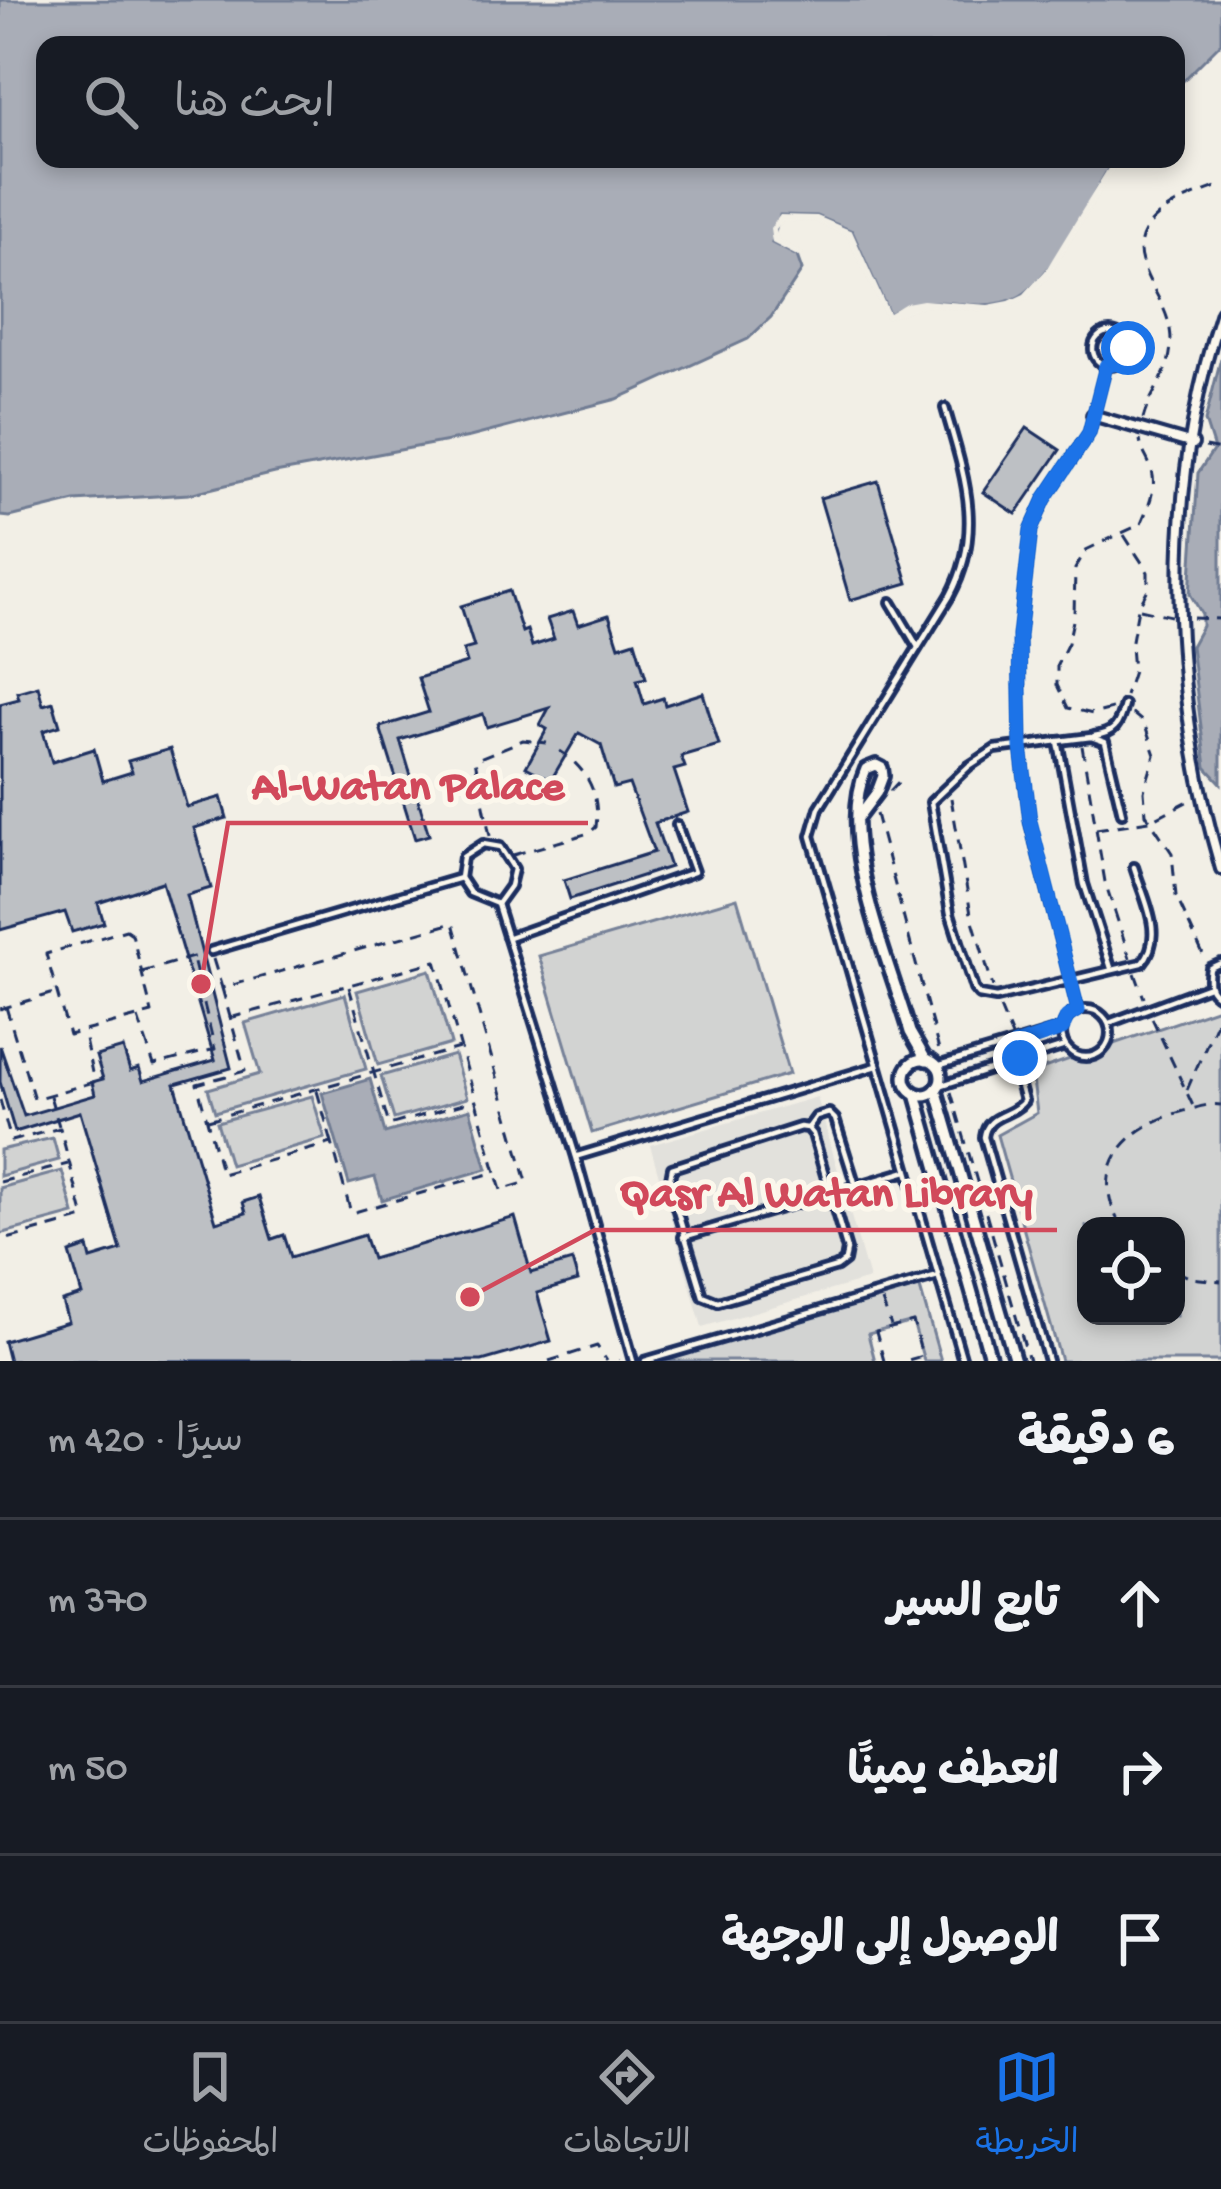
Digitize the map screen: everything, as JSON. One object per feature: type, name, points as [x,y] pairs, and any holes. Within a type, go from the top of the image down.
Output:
[{"type":"street","points":[[1221,312],[1192,444],[1179,617],[1188,735],[1221,869]]},
{"type":"street","points":[[1092,415],[1192,444]]},
{"type":"street","points":[[860,816],[859,785],[866,769],[876,765],[884,776],[855,830],[862,870],[910,1032],[911,1065],[905,1081],[916,1094],[991,1361]]},
{"type":"street","points":[[910,1032],[941,1076],[927,1095],[916,1094]]},
{"type":"street","points":[[911,1065],[932,1063]]},
{"type":"street","points":[[937,1087],[1015,1361]]},
{"type":"lane","points":[[1110,331],[1123,337],[1128,348],[1121,362],[1106,366],[1094,357],[1092,345],[1110,331]]},
{"type":"lane","points":[[1078,1010],[1030,821],[1021,747],[1019,636],[1031,530],[1045,499],[1080,451],[1106,366]]},
{"type":"lane","points":[[945,408],[968,490],[970,531],[956,584],[819,808],[811,830],[963,1361]]},
{"type":"lane","points":[[892,602],[918,647]]},
{"type":"lane","points":[[1124,705],[1111,734],[983,754],[931,802],[950,913],[974,989],[979,995],[996,998],[1142,963],[1149,955],[1154,932],[1134,868]]},
{"type":"lane","points":[[1091,737],[1106,742],[1122,813]]},
{"type":"lane","points":[[1058,741],[1084,884],[1111,968]]},
{"type":"lane","points":[[508,937],[694,872],[677,825]]},
{"type":"lane","points":[[497,904],[513,878],[510,856],[491,844],[468,851],[460,863],[460,878],[470,893],[497,904],[633,1361]]},
{"type":"lane","points":[[211,951],[460,878]]},
{"type":"lane","points":[[1209,986],[1210,968],[1221,963]]},
{"type":"lane","points":[[1109,1023],[1209,986]]},
{"type":"lane","points":[[1209,986],[1221,997]]},
{"type":"lane","points":[[1092,1009],[1109,1023],[1110,1039],[1094,1056],[1078,1056],[1065,1046],[1062,1029],[1067,1017],[1078,1010],[1092,1009]]},
{"type":"lane","points":[[932,1063],[1062,1029]]},
{"type":"lane","points":[[937,1087],[1065,1046]]},
{"type":"lane","points":[[1013,1060],[1024,1101],[1018,1110],[992,1120],[984,1137],[1048,1361]]},
{"type":"lane","points":[[576,1157],[877,1066]]},
{"type":"lane","points":[[808,1128],[824,1113],[835,1119],[856,1186]]},
{"type":"lane","points":[[808,1128],[847,1250],[845,1261],[712,1301],[700,1292],[683,1237],[669,1184],[673,1168],[808,1128]]},
{"type":"lane","points":[[683,1237],[907,1172]]},
{"type":"lane","points":[[645,1361],[938,1276]]},
{"type":"path","points":[[1124,705],[1093,715],[1068,708],[1057,685],[1057,665],[1074,616],[1075,569],[1087,550],[1141,524],[1152,498],[1152,471],[1142,452],[1140,432],[1146,407],[1169,364],[1171,337],[1161,298],[1142,265],[1144,235],[1158,215],[1221,185]]},
{"type":"path","points":[[1214,449],[1221,451]]},
{"type":"path","points":[[1124,535],[1148,572],[1124,705]]},
{"type":"path","points":[[1202,619],[1221,619]]},
{"type":"path","points":[[1124,705],[1144,723],[1155,754],[1144,791],[1146,814],[1172,854],[1176,896],[1210,968]]},
{"type":"path","points":[[1081,738],[1105,882],[1148,1009],[1194,1108]]},
{"type":"path","points":[[491,844],[475,760],[523,740],[547,743]]},
{"type":"path","points":[[510,856],[596,827],[585,770],[560,752]]},
{"type":"path","points":[[949,784],[971,914],[1015,1045]]},
{"type":"path","points":[[1094,830],[1150,821],[1201,796]]},
{"type":"path","points":[[222,988],[454,923],[527,1182],[501,1190],[436,961],[230,1018]]},
{"type":"path","points":[[126,930],[131,932],[153,1010],[83,1033],[68,1033],[56,992],[46,954],[126,930]]},
{"type":"path","points":[[142,972],[211,951],[245,1071],[197,1084],[222,1174],[332,1143]]},
{"type":"path","points":[[138,1018],[154,1065],[215,1049],[192,957]]},
{"type":"path","points":[[349,985],[389,1125],[476,1100]]},
{"type":"path","points":[[56,992],[3,1008],[32,1097],[94,1082],[83,1033]]},
{"type":"path","points":[[1186,1091],[1221,1010]]},
{"type":"path","points":[[207,1120],[460,1048]]},
{"type":"path","points":[[316,1089],[352,1213],[496,1172]]},
{"type":"path","points":[[0,1241],[85,1218],[50,1096]]},
{"type":"path","points":[[0,1100],[11,1141],[60,1128]]},
{"type":"path","points":[[1116,1217],[1110,1207],[1107,1174],[1118,1150],[1153,1119],[1221,1105]]},
{"type":"path","points":[[0,1182],[70,1163]]},
{"type":"path","points":[[1185,1275],[1221,1281]]},
{"type":"path","points":[[879,1292],[892,1328]]},
{"type":"path","points":[[884,1361],[876,1331],[914,1322],[922,1357],[905,1361]]},
{"type":"path","points":[[549,1361],[597,1346],[607,1361]]},
{"type":"shaded area","points":[[0,0],[1221,0],[1221,43],[1185,79],[1185,36],[36,36],[36,168],[1109,168],[1049,267],[1025,293],[1009,301],[922,303],[889,314],[852,231],[817,216],[780,215],[772,243],[797,256],[802,270],[771,317],[748,339],[617,399],[470,437],[189,494],[75,501],[0,516]]},
{"type":"shaded area","points":[[1221,358],[1221,783],[1206,767],[1191,646],[1202,626],[1202,614],[1190,594],[1198,473],[1214,449],[1205,421]]},
{"type":"shaded area","points":[[737,898],[789,1074],[592,1133],[539,956]]},
{"type":"shaded area","points":[[430,970],[451,1044],[378,1065],[357,991]]},
{"type":"shaded area","points":[[345,994],[366,1069],[215,1112],[208,1089],[260,1074],[245,1023]]},
{"type":"shaded area","points":[[1221,1007],[1221,1361],[1061,1361],[997,1135],[1037,1113],[1032,1072]]},
{"type":"shaded area","points":[[454,1055],[467,1098],[394,1119],[381,1076]]},
{"type":"shaded area","points":[[370,1079],[385,1133],[470,1109],[487,1169],[382,1200],[375,1177],[349,1184],[322,1093]]},
{"type":"shaded area","points":[[312,1096],[325,1138],[230,1165],[217,1122]]},
{"type":"shaded area","points":[[817,1097],[869,1279],[702,1327],[650,1145]]},
{"type":"shaded area","points":[[53,1138],[59,1160],[0,1176],[0,1150]]},
{"type":"shaded area","points":[[62,1171],[74,1214],[0,1234],[0,1188]]},
{"type":"shaded area","points":[[918,1281],[941,1361],[924,1361],[913,1322],[868,1334],[875,1361],[662,1361],[660,1357]]},
{"type":"pier","points":[[1108,168],[1115,168],[1050,275],[1028,299],[988,311],[923,306],[887,319],[847,236],[816,222],[783,221],[776,230],[778,239],[803,254],[797,256],[772,243],[770,229],[780,215],[817,216],[852,231],[889,313],[923,300],[988,305],[1009,301],[1024,294],[1045,271]]},
{"type":"building","points":[[1027,428],[1060,450],[1016,514],[983,492]]},
{"type":"building","points":[[878,481],[908,583],[850,600],[820,498]]},
{"type":"building","points":[[509,591],[522,632],[527,630],[532,646],[554,639],[547,619],[573,611],[578,625],[609,615],[619,646],[635,641],[646,678],[637,680],[644,704],[663,698],[665,705],[703,693],[719,745],[681,756],[685,767],[674,770],[688,812],[655,823],[670,867],[570,899],[564,880],[654,852],[629,784],[614,788],[601,745],[579,733],[551,780],[526,767],[547,729],[540,725],[549,708],[487,727],[483,714],[400,740],[429,835],[415,839],[380,727],[429,712],[418,678],[467,663],[463,650],[474,647],[461,606]]},
{"type":"building","points":[[38,686],[43,705],[53,702],[60,726],[43,731],[52,762],[94,749],[103,781],[132,772],[128,761],[170,749],[187,807],[221,797],[227,818],[194,828],[211,888],[187,895],[231,1068],[175,1084],[216,1222],[246,1213],[243,1202],[259,1197],[272,1239],[284,1235],[291,1257],[364,1235],[372,1259],[515,1217],[531,1273],[572,1261],[578,1281],[537,1293],[551,1341],[482,1361],[9,1361],[4,1341],[68,1322],[62,1301],[82,1295],[70,1253],[88,1247],[91,1259],[121,1250],[80,1112],[15,1132],[0,1082],[0,1046],[24,1116],[95,1095],[92,1082],[103,1079],[96,1056],[123,1048],[130,1071],[139,1068],[143,1081],[215,1060],[162,882],[98,903],[104,923],[72,932],[65,912],[0,930],[0,704],[19,699],[17,692]]},
{"type":"place","name":"Al-Watan Palace","points":[[201,984]]},
{"type":"place","name":"Qasr Al Watan Library","points":[[470,1297]]},
{"type":"route","points":[[1020,1058],[1015,1045],[1062,1029],[1067,1017],[1078,1010],[1030,821],[1021,747],[1019,636],[1031,530],[1036,513],[1089,433],[1106,366],[1121,362],[1128,348]]}]
